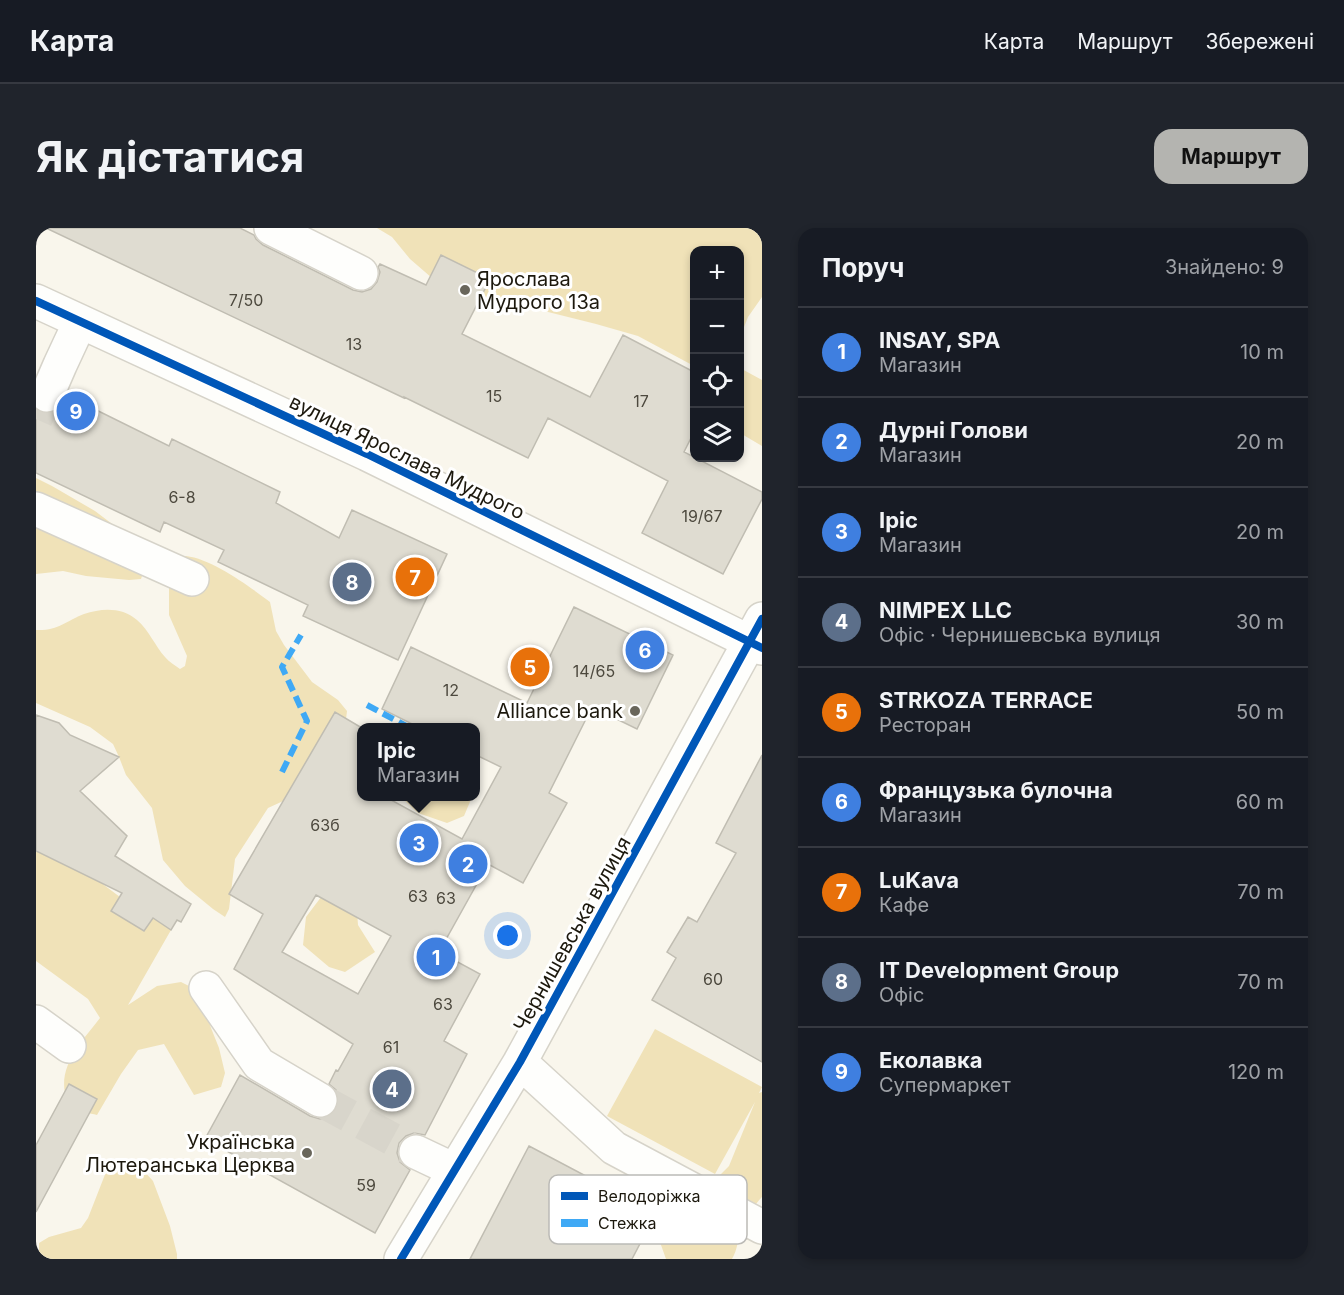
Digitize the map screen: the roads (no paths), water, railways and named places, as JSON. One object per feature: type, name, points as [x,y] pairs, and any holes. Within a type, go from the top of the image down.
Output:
[{"type":"street","points":[[270,228],[361,273]]},
{"type":"street","name":"вулиця Ярослава Мудрого","points":[[36,301],[758,636]]},
{"type":"street","points":[[47,394],[80,322]]},
{"type":"street","points":[[36,508],[192,579]]},
{"type":"street","name":"Чернишевська вулиця","points":[[400,1259],[520,1062],[758,636]]},
{"type":"street","points":[[206,988],[259,1064],[320,1100]]},
{"type":"street","points":[[36,1022],[69,1046]]},
{"type":"street","points":[[520,1062],[614,1148],[665,1175]]},
{"type":"street","points":[[416,1152],[454,1170]]},
{"type":"street","points":[[747,1219],[762,1227]]},
{"type":"tunnel","points":[[36,419],[47,395]]},
{"type":"tunnel","points":[[320,1100],[416,1152]]},
{"type":"place","name":"Ярослава Мудрого 13а","points":[[465,290]]},
{"type":"place","name":"Еколавка","points":[[76,411]]},
{"type":"place","name":"LuKava","points":[[415,577]]},
{"type":"place","name":"IT Development Group","points":[[352,582]]},
{"type":"place","name":"Французька булочна","points":[[645,650]]},
{"type":"place","name":"STRKOZA TERRACE","points":[[530,667]]},
{"type":"place","name":"Alliance bank","points":[[635,711]]},
{"type":"place","name":"Іріс","points":[[419,843]]},
{"type":"place","name":"Дурні Голови","points":[[468,864]]},
{"type":"place","name":"INSAY, SPA","points":[[436,957]]},
{"type":"place","name":"NIMPEX LLC","points":[[392,1089]]},
{"type":"place","name":"Українська Лютеранська Церква","points":[[307,1153]]}]
